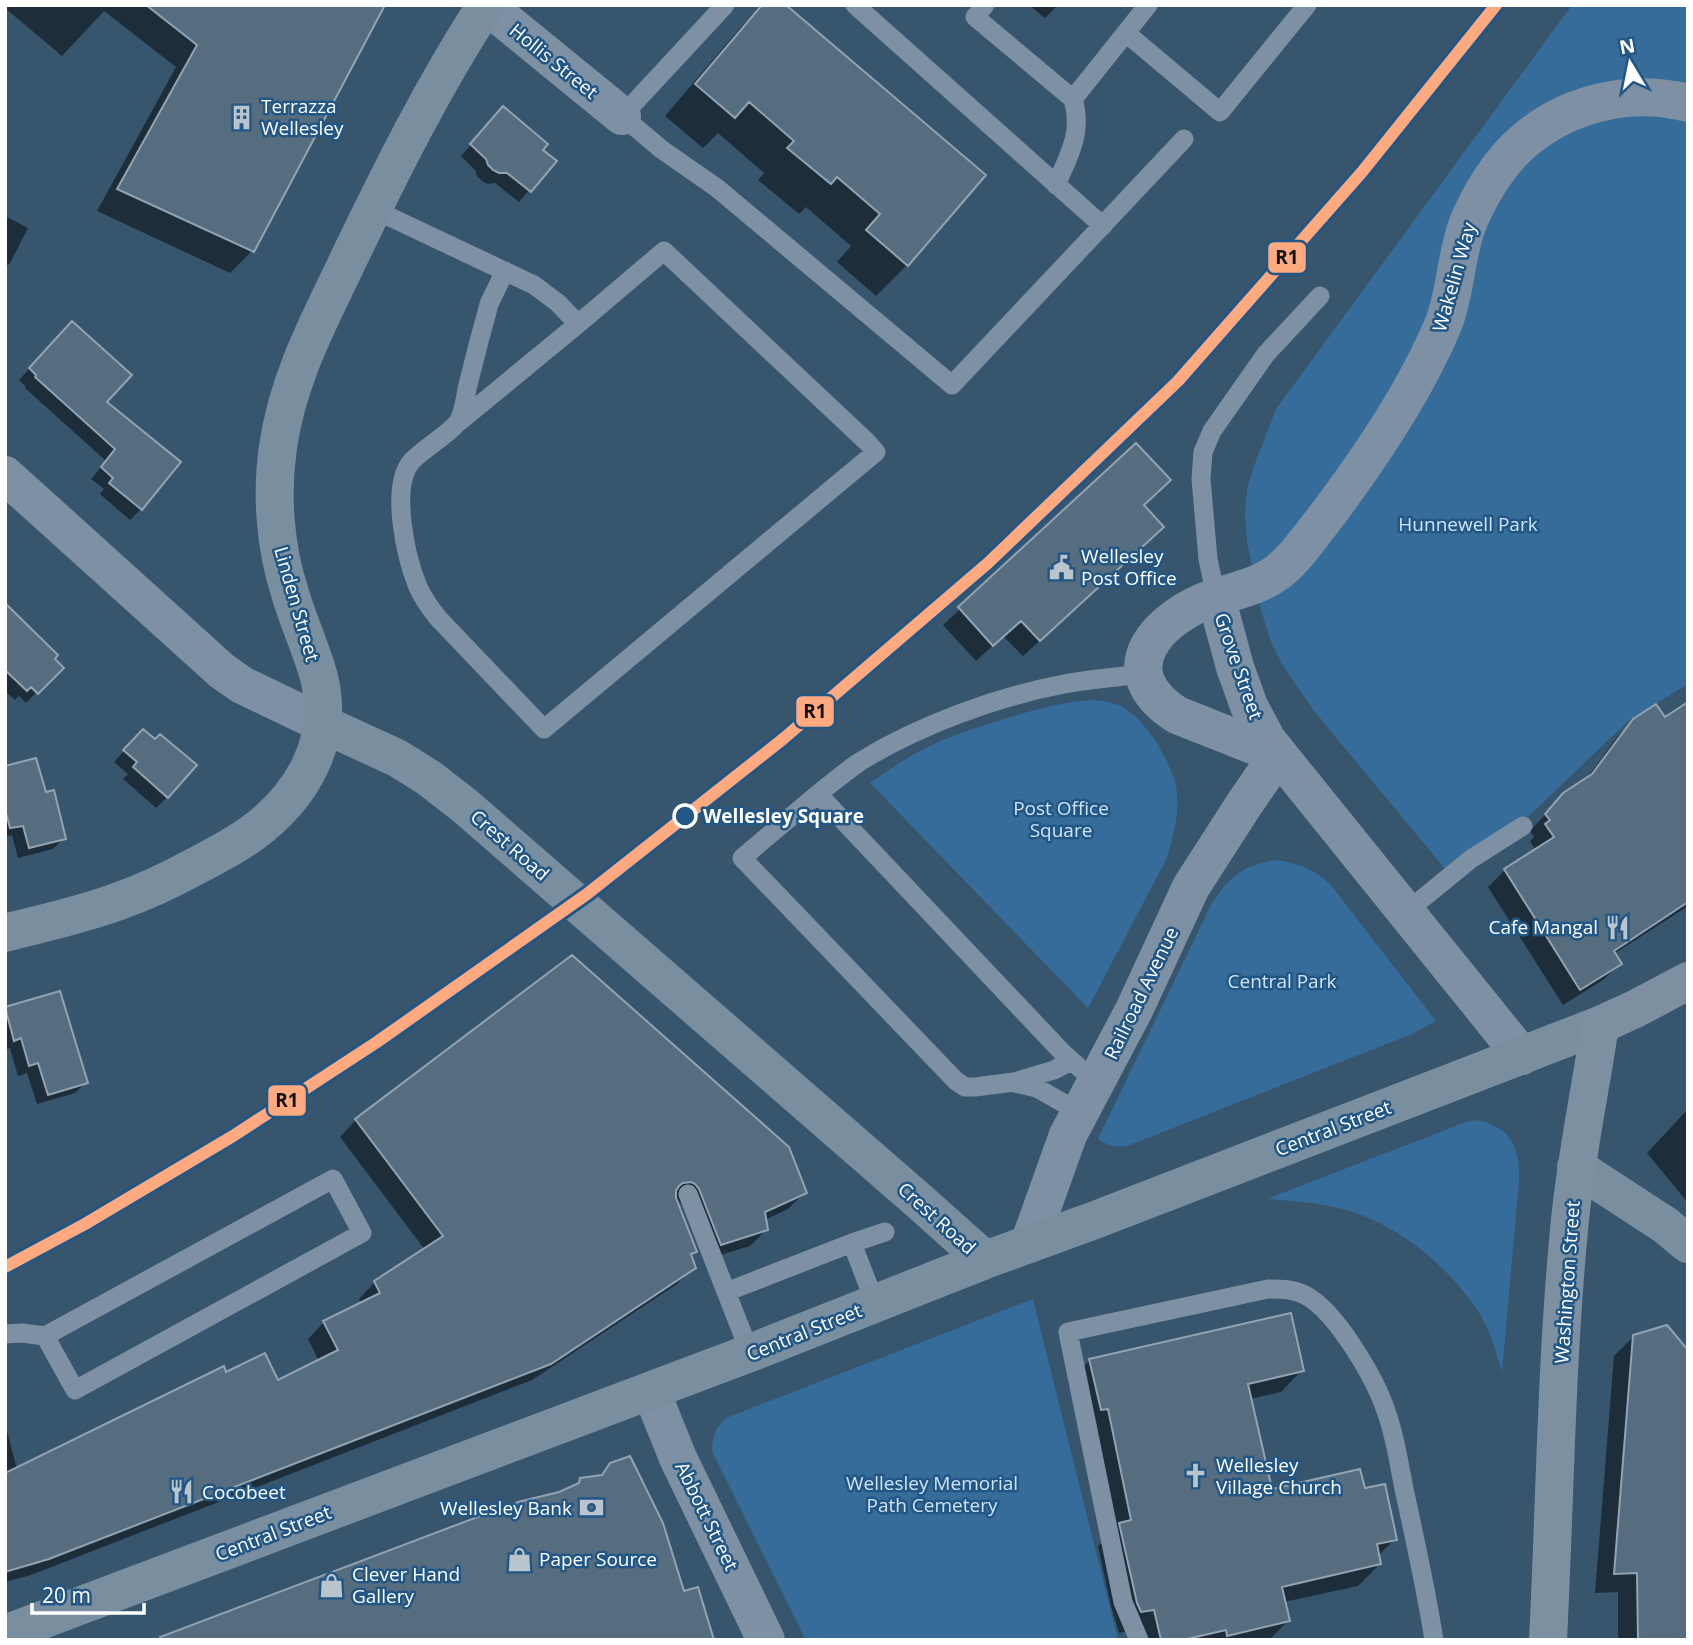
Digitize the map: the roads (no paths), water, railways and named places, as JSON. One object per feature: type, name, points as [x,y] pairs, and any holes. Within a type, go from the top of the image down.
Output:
[{"type":"main road","points":[[1600,1025],[1688,981]]},
{"type":"main road","name":"Washington Street","points":[[1548,1640],[1563,1302],[1576,1167],[1600,1025]]},
{"type":"street","name":"Hollis Street","points":[[486,5],[622,116]]},
{"type":"street","name":"Linden Street","points":[[5,933],[120,901],[175,877],[237,843],[264,824],[285,804],[302,781],[315,753],[324,709],[319,678],[290,594],[279,548],[275,514],[277,451],[287,400],[298,369],[373,209],[434,90],[486,5]]},
{"type":"street","name":"Wakelin Way","points":[[1216,597],[1261,581],[1283,568],[1366,461],[1417,377],[1438,335],[1450,306],[1456,264],[1469,221],[1509,156],[1524,141],[1552,121],[1590,106],[1646,96],[1688,103]]},
{"type":"street","name":"Crest Road","points":[[5,475],[222,671],[242,685],[389,754],[429,778],[512,846],[985,1260]]},
{"type":"street","name":"Grove Street","points":[[1278,755],[1177,715],[1152,693],[1144,674],[1147,652],[1157,633],[1166,624],[1200,602],[1216,597],[1249,706],[1267,740],[1522,1056]]},
{"type":"street","name":"Railroad Avenue","points":[[1029,1244],[1083,1085],[1150,977],[1191,887],[1278,755]]},
{"type":"street","name":"Central Street","points":[[5,1633],[651,1391],[1600,1025]]},
{"type":"street","points":[[1576,1167],[1665,1225],[1688,1244]]},
{"type":"street","name":"Abbott Street","points":[[651,1391],[678,1458],[766,1640]]},
{"type":"lane","points":[[724,5],[622,116],[661,149],[717,188],[952,384],[1184,139]]},
{"type":"lane","points":[[855,5],[1102,226]]},
{"type":"lane","points":[[985,5],[975,17],[1073,99],[1077,116],[1076,135],[1056,185]]},
{"type":"lane","points":[[1073,99],[1148,5]]},
{"type":"lane","points":[[1126,33],[1220,112],[1307,5]]},
{"type":"lane","points":[[373,209],[534,285],[558,303],[578,324]]},
{"type":"lane","points":[[664,251],[876,452],[544,729],[438,618],[422,595],[413,573],[402,522],[401,492],[405,472],[416,457],[459,422],[664,251]]},
{"type":"lane","points":[[459,422],[486,316],[505,271]]},
{"type":"lane","points":[[1216,597],[1208,559],[1201,479],[1201,465],[1207,441],[1266,354],[1320,296]]},
{"type":"lane","points":[[1083,1085],[1054,1070],[1014,1082],[965,1087],[956,1081],[742,858],[859,763],[941,722],[995,701],[1068,683],[1144,674]]},
{"type":"lane","points":[[818,794],[1083,1085]]},
{"type":"lane","points":[[1406,912],[1471,859],[1522,826]]},
{"type":"lane","points":[[1014,1082],[1037,1088],[1083,1085]]},
{"type":"lane","points":[[5,1334],[45,1336],[333,1178],[362,1233],[75,1390],[45,1336]]},
{"type":"lane","points":[[688,1194],[750,1353]]},
{"type":"lane","points":[[726,1292],[885,1232]]},
{"type":"lane","points":[[852,1243],[875,1303]]},
{"type":"lane","points":[[1139,1640],[1123,1602],[1068,1332],[1268,1289],[1293,1291],[1315,1301],[1351,1345],[1380,1395],[1391,1429],[1434,1640]]},
{"type":"place","name":"Terrazza Wellesley","points":[[241,117]]},
{"type":"place","name":"Wellesley Post Office","points":[[1061,567]]},
{"type":"place","name":"Wellesley Square","points":[[685,816]]},
{"type":"place","name":"Cafe Mangal","points":[[1618,927]]},
{"type":"place","name":"Wellesley Village Church","points":[[1196,1476]]},
{"type":"place","name":"Cocobeet","points":[[182,1492]]},
{"type":"place","name":"Wellesley Bank","points":[[592,1508]]},
{"type":"place","name":"Paper Source","points":[[519,1559]]},
{"type":"place","name":"Clever Hand Gallery","points":[[332,1585]]},
{"type":"park label","name":"Hunnewell Park","points":[[1468,524]]},
{"type":"park label","name":"Post Office Square","points":[[1061,819]]},
{"type":"park label","name":"Central Park","points":[[1282,981]]},
{"type":"park label","name":"Wellesley Memorial Path Cemetery","points":[[932,1494]]}]
